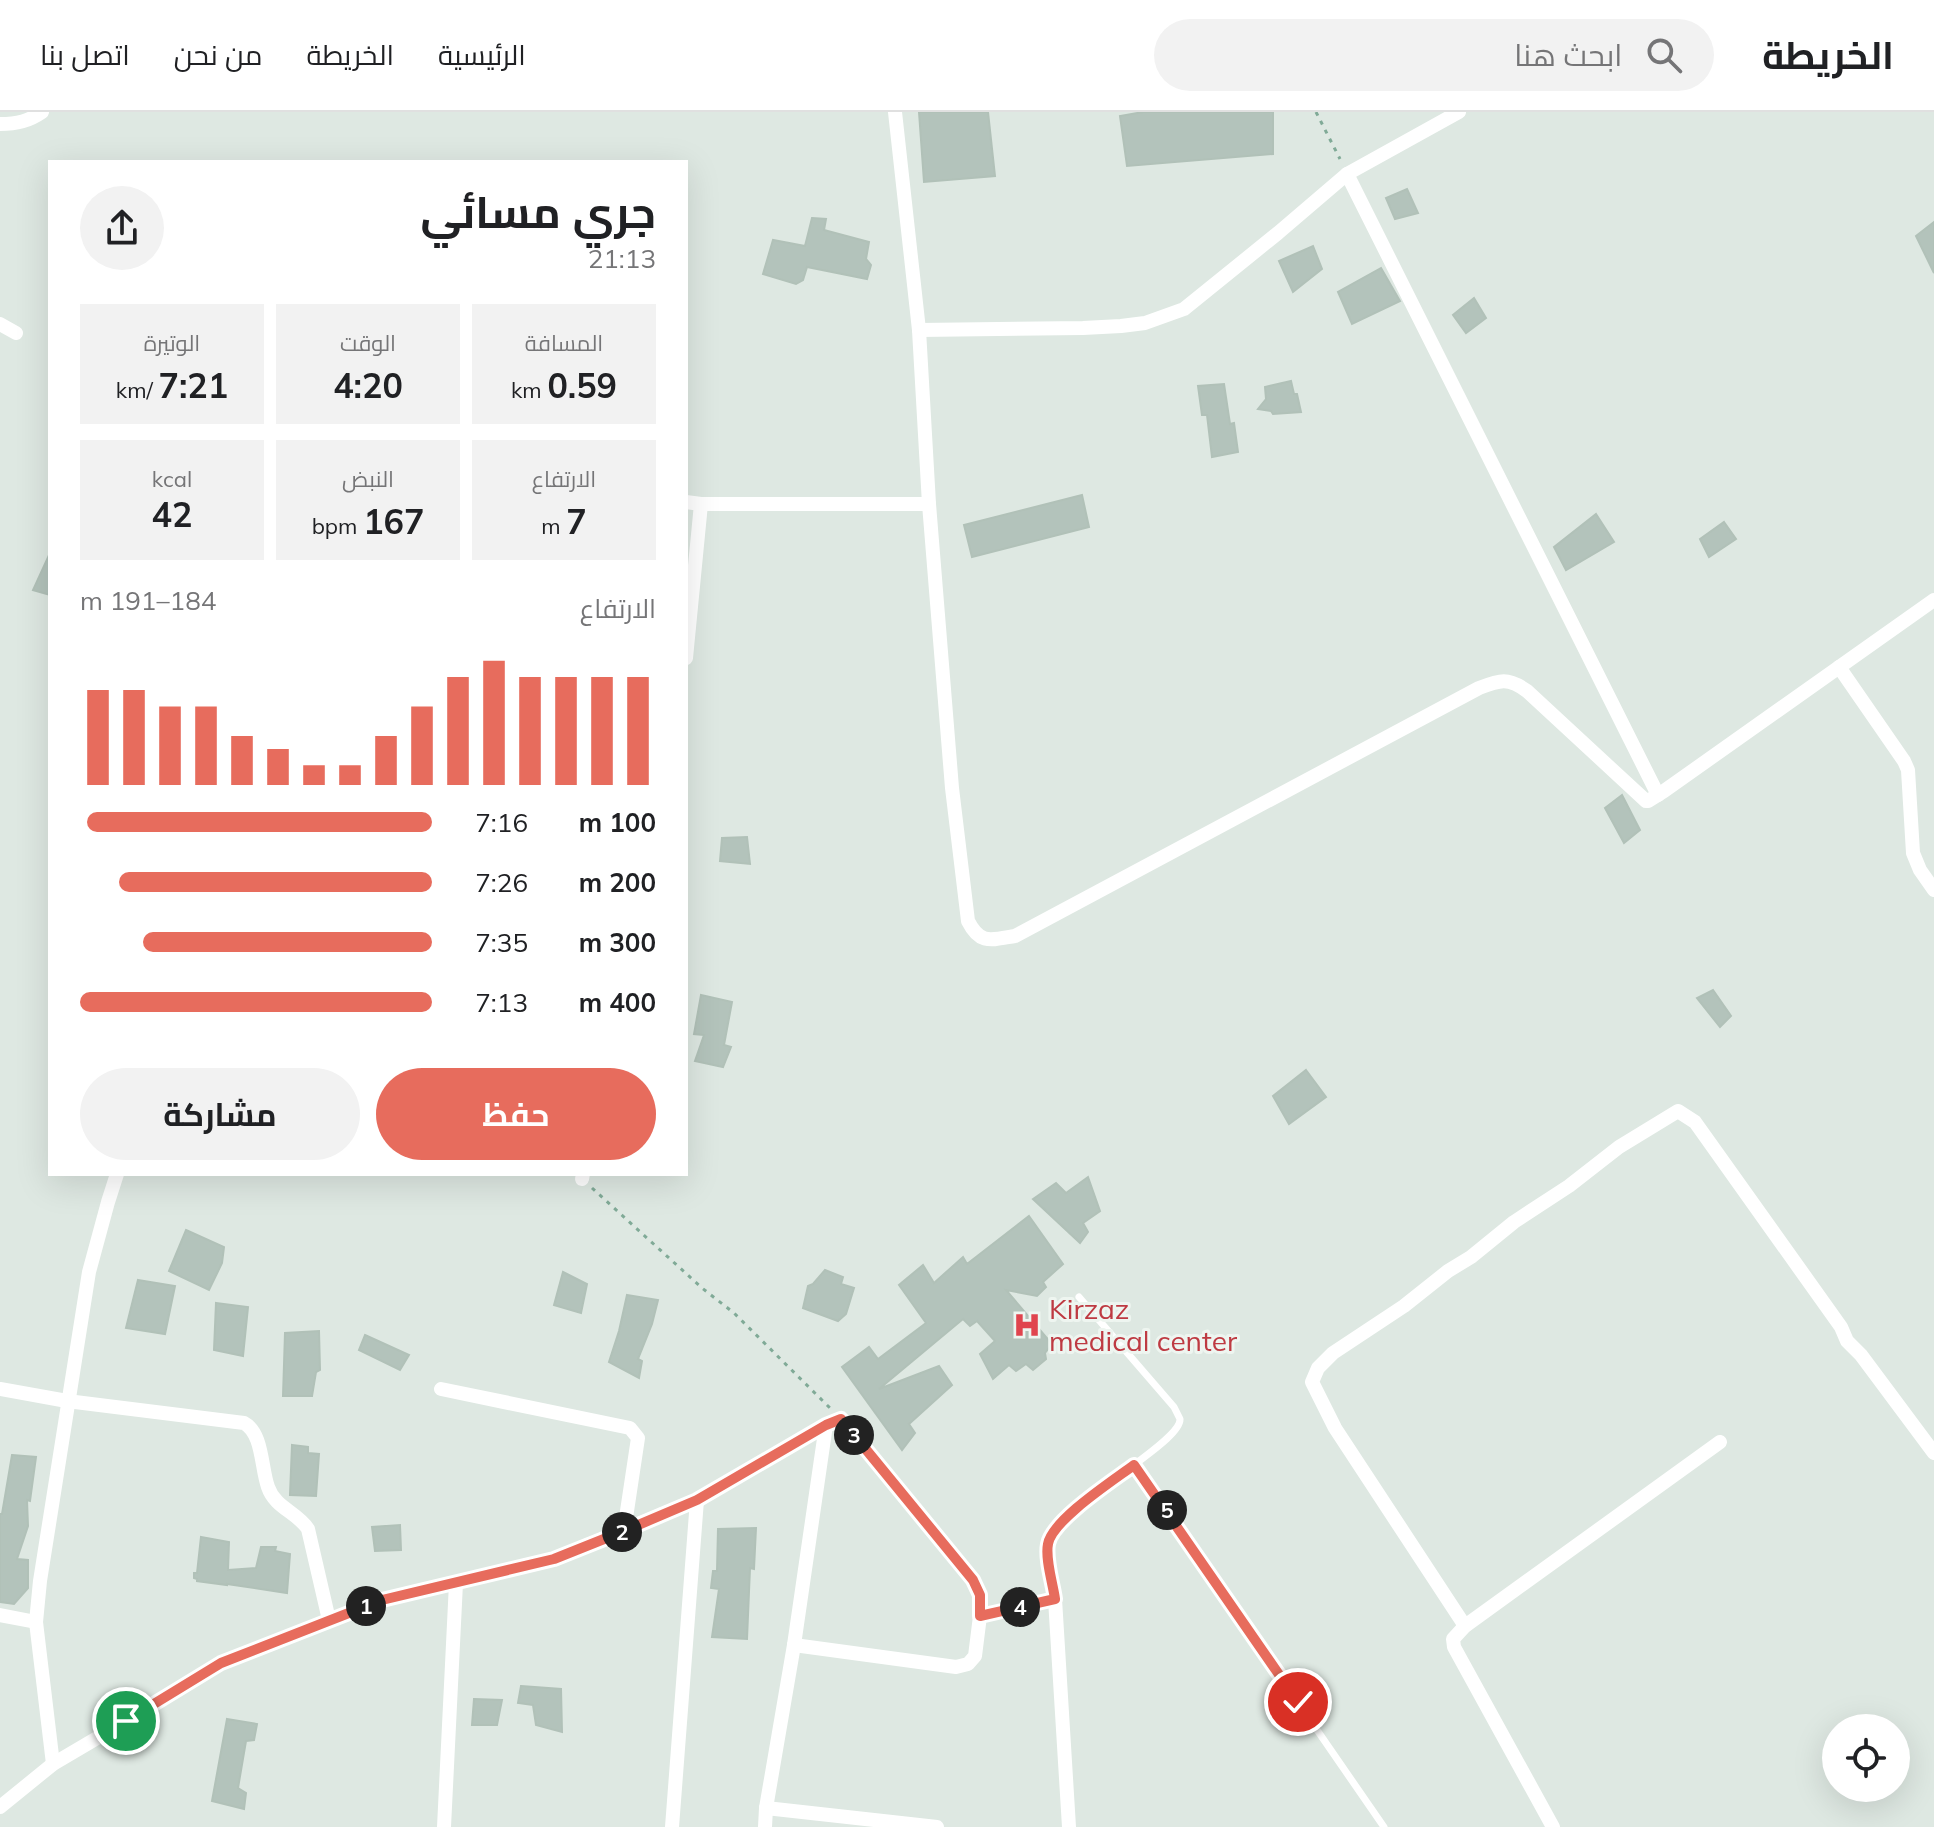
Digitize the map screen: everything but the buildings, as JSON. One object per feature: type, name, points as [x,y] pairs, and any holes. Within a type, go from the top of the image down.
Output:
[{"type":"street","points":[[0,124],[32,119],[42,112]]},
{"type":"street","points":[[895,112],[919,330],[929,504],[953,803],[968,921],[980,938],[990,940],[1015,936],[1479,688],[1497,682],[1507,680],[1527,691],[1646,801],[1934,600]]},
{"type":"street","points":[[919,330],[1121,326],[1145,323],[1184,309],[1347,174],[1459,112]]},
{"type":"street","points":[[1347,174],[1658,795]]},
{"type":"street","points":[[0,324],[16,333]]},
{"type":"street","points":[[688,614],[693,503],[929,504]]},
{"type":"street","points":[[1839,667],[1908,770],[1913,853],[1934,890]]},
{"type":"street","points":[[1465,1626],[1335,1428],[1312,1382],[1318,1368],[1333,1353],[1404,1306],[1619,1147],[1678,1111],[1695,1122],[1841,1327],[1847,1341],[1861,1355],[1934,1453]]},
{"type":"street","points":[[53,1764],[36,1622],[40,1581],[89,1272],[116,1176]]},
{"type":"street","points":[[0,1389],[67,1401],[244,1423],[253,1427],[268,1488],[274,1500],[299,1518],[308,1529],[329,1620]]},
{"type":"street","points":[[441,1389],[630,1428],[638,1438],[624,1531]]},
{"type":"street","points":[[0,1807],[53,1764],[221,1663],[382,1600],[554,1559],[697,1500],[841,1419],[973,1580],[980,1595],[975,1656],[968,1664],[956,1667],[794,1645]]},
{"type":"street","points":[[765,1827],[826,1425]]},
{"type":"street","points":[[1553,1827],[1454,1647],[1453,1639],[1465,1626],[1720,1442]]},
{"type":"street","points":[[672,1827],[697,1500]]},
{"type":"street","points":[[444,1827],[456,1583]]},
{"type":"street","points":[[980,1616],[1055,1599],[1069,1827]]},
{"type":"street","points":[[0,1615],[36,1622]]},
{"type":"street","points":[[766,1808],[937,1827]]},
{"type":"lane","points":[[1055,1599],[1047,1546],[1051,1537],[1070,1514],[1169,1437],[1180,1422],[1174,1407],[1079,1297]]},
{"type":"lane","points":[[1134,1465],[1384,1827]]},
{"type":"path","points":[[1316,112],[1347,174]]},
{"type":"path","points":[[583,1176],[702,1288],[734,1313],[841,1419]]},
{"type":"place","name":"Kirzaz medical center","points":[[1027,1325]]},
{"type":"route","points":[[126,1721],[221,1663],[382,1600],[554,1559],[624,1531],[697,1500],[841,1419],[973,1580],[980,1595],[980,1616],[1055,1599],[1047,1546],[1051,1537],[1070,1514],[1134,1465],[1298,1702]]}]
